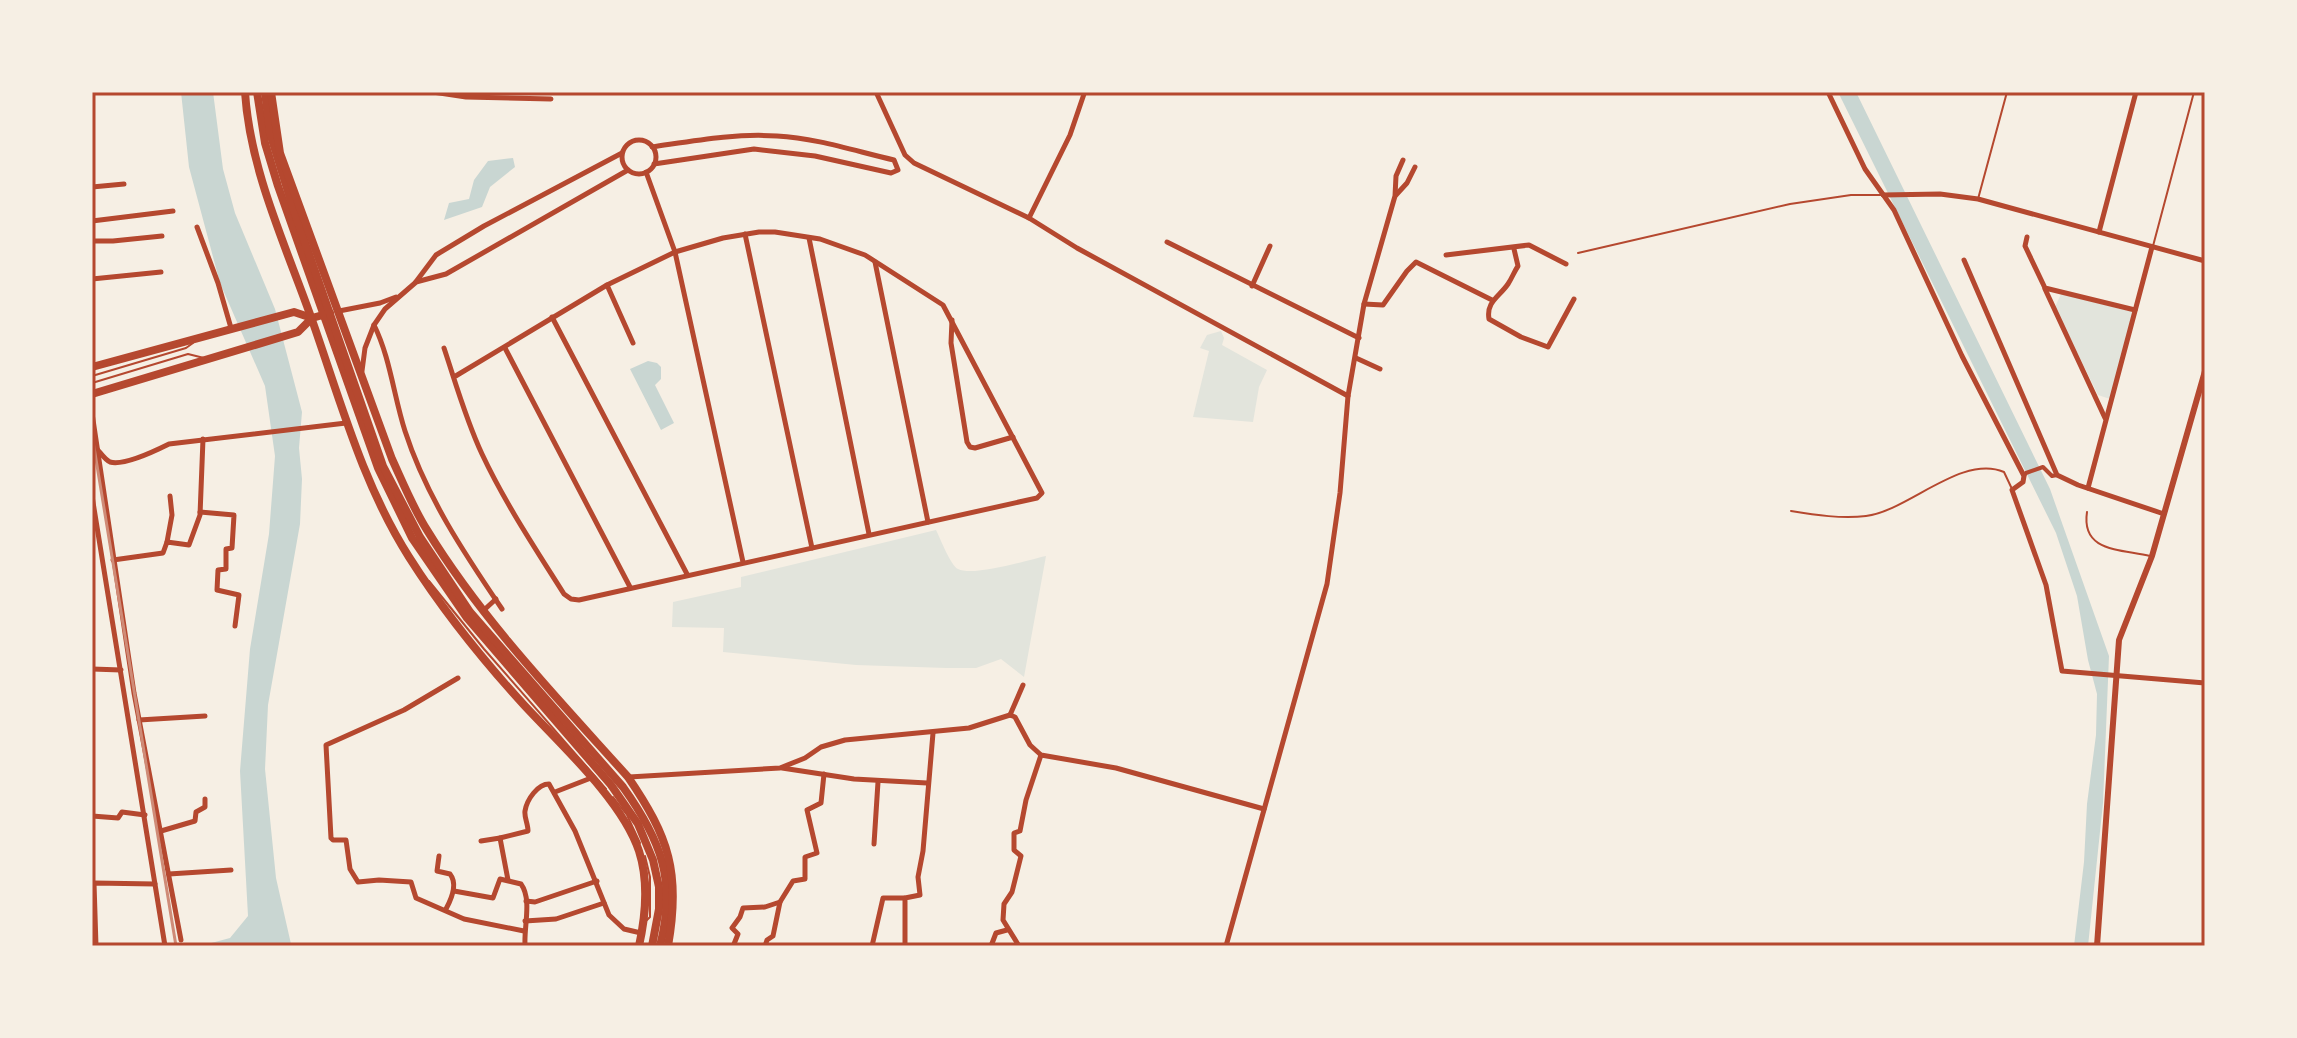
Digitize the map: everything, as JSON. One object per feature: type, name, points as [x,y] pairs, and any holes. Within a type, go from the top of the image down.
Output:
[{"type":"main road","points":[[245,92],[256,162],[346,423],[388,520],[420,573],[485,658],[591,778],[627,826],[638,848],[646,876],[639,946]]},
{"type":"main road","points":[[257,92],[265,143],[278,186],[378,468],[412,538],[467,618],[611,785],[638,824],[653,860],[659,887],[659,909],[652,946]]},
{"type":"main road","points":[[265,92],[277,160],[383,466],[420,537],[470,612],[623,787],[645,817],[658,843],[668,891],[660,946]]},
{"type":"main road","points":[[271,92],[280,153],[392,459],[413,506],[484,610],[628,777],[663,834],[674,895],[668,946]]},
{"type":"main road","points":[[92,394],[298,332],[312,318],[339,311]]},
{"type":"main road","points":[[319,340],[325,327],[339,311]]},
{"type":"main road","points":[[92,367],[294,312],[312,318]]},
{"type":"main road","points":[[388,520],[405,520],[413,506]]},
{"type":"main road","points":[[400,542],[402,532],[407,527],[415,524],[425,527]]},
{"type":"street","points":[[433,92],[551,99]]},
{"type":"street","points":[[876,92],[908,159],[1029,218],[1077,248],[1348,396]]},
{"type":"street","points":[[1828,92],[1865,169],[1894,210],[1962,356],[2025,475],[2023,482],[2012,490],[2046,585],[2062,671],[2205,683]]},
{"type":"street","points":[[2099,232],[2136,92]]},
{"type":"street","points":[[1029,218],[1070,135],[1084,94]]},
{"type":"street","points":[[622,153],[628,170],[637,173],[646,172],[654,164],[754,149],[815,156],[891,173],[898,170],[894,160],[820,142],[779,136],[748,135],[652,147]]},
{"type":"street","points":[[362,373],[365,348],[374,325],[385,309],[415,283],[436,255],[622,153],[629,143],[645,141],[655,154],[654,164]]},
{"type":"street","points":[[1226,946],[1327,584],[1340,493],[1348,396],[1364,304],[1395,196],[1396,176],[1403,160]]},
{"type":"street","points":[[1395,196],[1407,183],[1415,167]]},
{"type":"street","points":[[415,283],[446,274],[628,170]]},
{"type":"street","points":[[646,172],[675,252],[743,563]]},
{"type":"street","points":[[92,187],[124,184]]},
{"type":"street","points":[[1882,195],[1940,194],[1978,199],[2205,261]]},
{"type":"street","points":[[92,221],[173,211]]},
{"type":"street","points":[[197,227],[233,328]]},
{"type":"street","points":[[444,348],[464,412],[488,466],[514,515],[564,594],[571,599],[579,600],[1042,496],[952,320],[938,301],[875,261],[843,245],[808,237],[775,232],[745,234],[675,252],[607,285],[454,377]]},
{"type":"street","points":[[745,234],[812,548]]},
{"type":"street","points":[[92,241],[162,236]]},
{"type":"street","points":[[808,237],[869,534]]},
{"type":"street","points":[[2027,237],[2025,246],[2105,419]]},
{"type":"street","points":[[1167,242],[1359,338]]},
{"type":"street","points":[[1446,255],[1529,245],[1566,264]]},
{"type":"street","points":[[1252,286],[1270,246]]},
{"type":"street","points":[[2088,488],[2152,247]]},
{"type":"street","points":[[1514,249],[1518,266],[1506,287],[1492,300],[1487,312],[1489,319],[1546,347],[1550,345],[1574,299]]},
{"type":"street","points":[[1964,260],[2057,475],[2164,514]]},
{"type":"street","points":[[875,261],[928,522]]},
{"type":"street","points":[[1364,304],[1383,305],[1416,262],[1492,300]]},
{"type":"street","points":[[92,279],[161,272]]},
{"type":"street","points":[[607,285],[633,343]]},
{"type":"street","points":[[2045,288],[2135,310]]},
{"type":"street","points":[[339,311],[380,303],[399,295]]},
{"type":"street","points":[[552,317],[687,574]]},
{"type":"street","points":[[952,320],[951,343],[967,442],[975,448],[1013,437]]},
{"type":"street","points":[[374,325],[405,432],[425,482],[456,542],[502,609]]},
{"type":"street","points":[[505,348],[630,587]]},
{"type":"street","points":[[1356,358],[1380,369]]},
{"type":"street","points":[[2097,946],[2121,631],[2152,556],[2205,371]]},
{"type":"street","points":[[92,413],[139,720],[181,940]]},
{"type":"street","points":[[96,448],[105,459],[114,463],[147,455],[169,444],[346,423]]},
{"type":"street","points":[[167,542],[189,545],[200,512],[203,439]]},
{"type":"street","points":[[2025,475],[2043,467],[2052,476],[2057,475]]},
{"type":"street","points":[[92,496],[165,946]]},
{"type":"street","points":[[113,560],[162,553],[171,529],[170,496]]},
{"type":"street","points":[[200,512],[234,515],[232,548],[226,550],[226,569],[218,570],[217,590],[239,595],[235,626]]},
{"type":"street","points":[[484,610],[496,599]]},
{"type":"street","points":[[92,669],[121,670]]},
{"type":"street","points":[[458,678],[404,710],[324,748],[331,838],[346,840],[350,869],[356,881],[411,882],[416,898],[446,909],[451,914],[524,931]]},
{"type":"street","points":[[1010,715],[1023,685]]},
{"type":"street","points":[[780,768],[805,758],[821,747],[845,740],[933,733],[976,726],[1010,715],[1015,717],[1030,745],[1041,755],[1116,768],[1264,809]]},
{"type":"street","points":[[139,720],[205,716]]},
{"type":"street","points":[[872,946],[883,898],[920,895],[918,877],[933,733]]},
{"type":"street","points":[[1019,946],[1003,920],[1004,904],[1012,892],[1021,856],[1014,850],[1014,833],[1020,831],[1026,800],[1041,755]]},
{"type":"street","points":[[628,777],[780,768],[878,782],[927,783]]},
{"type":"street","points":[[765,946],[773,936],[780,902],[793,881],[805,879],[805,856],[817,853],[807,810],[821,803],[824,774]]},
{"type":"street","points":[[555,792],[591,778]]},
{"type":"street","points":[[874,844],[878,782]]},
{"type":"street","points":[[481,841],[528,831],[525,812],[536,789],[542,784],[549,784],[597,881],[612,920],[624,929],[642,931]]},
{"type":"street","points":[[161,831],[196,821],[196,813],[205,807],[205,799]]},
{"type":"street","points":[[92,816],[118,818],[122,812],[145,815]]},
{"type":"street","points":[[500,838],[508,880]]},
{"type":"street","points":[[439,856],[437,871],[453,875],[454,891],[446,909]]},
{"type":"street","points":[[169,874],[231,870]]},
{"type":"street","points":[[454,891],[495,898],[500,879],[516,881],[524,888],[526,901],[525,944]]},
{"type":"street","points":[[526,901],[535,902],[597,881]]},
{"type":"street","points":[[96,946],[94,883],[155,884]]},
{"type":"street","points":[[905,898],[905,946]]},
{"type":"street","points":[[737,946],[734,944],[738,934],[732,929],[742,908],[780,902]]},
{"type":"street","points":[[525,921],[556,919],[604,903]]},
{"type":"street","points":[[991,946],[996,933],[1007,930]]},
{"type":"lane","points":[[1978,199],[2007,92]]},
{"type":"lane","points":[[2152,247],[2194,92]]},
{"type":"lane","points":[[1578,253],[1790,204],[1851,195],[1882,195]]},
{"type":"lane","points":[[92,376],[186,348],[195,339]]},
{"type":"lane","points":[[92,383],[188,354],[205,358]]},
{"type":"lane","points":[[1791,511],[1865,516],[1884,511],[1931,487],[1982,468],[2004,472],[2012,490]]},
{"type":"lane","points":[[2087,512],[2086,531],[2095,542],[2152,556]]},
{"type":"lane","points":[[420,573],[437,587],[484,649],[595,774],[627,815],[650,877],[650,917],[642,931]]},
{"type":"shaded area","points":[[181,92],[213,92],[223,169],[235,213],[275,309],[302,412],[300,524],[268,705],[265,769],[276,878],[291,944],[295,946],[200,946],[230,938],[248,916],[240,771],[250,649],[269,534],[275,456],[265,386],[220,283],[189,167]]},
{"type":"shaded area","points":[[1838,92],[1856,92],[2050,489],[2109,656],[2103,803],[2088,946],[2074,946],[2096,735],[2097,694],[2077,596],[2056,533]]},
{"type":"shaded area","points":[[513,158],[515,167],[490,187],[482,207],[444,220],[449,203],[469,199],[474,180],[488,161]]},
{"type":"shaded area","points":[[2061,294],[2133,312],[2110,399],[2098,395],[2055,307]]},
{"type":"shaded area","points":[[1221,331],[1224,338],[1222,345],[1267,370],[1259,387],[1253,422],[1193,417],[1209,351],[1200,348],[1207,335]]},
{"type":"shaded area","points":[[648,361],[661,367],[661,379],[655,385],[674,423],[661,430],[630,369]]},
{"type":"shaded area","points":[[936,530],[952,563],[965,571],[1046,556],[1024,677],[1001,659],[976,668],[946,668],[856,665],[723,652],[724,628],[672,627],[673,602],[741,587],[741,577]]},
{"type":"railway","points":[[92,435],[176,946]]}]
